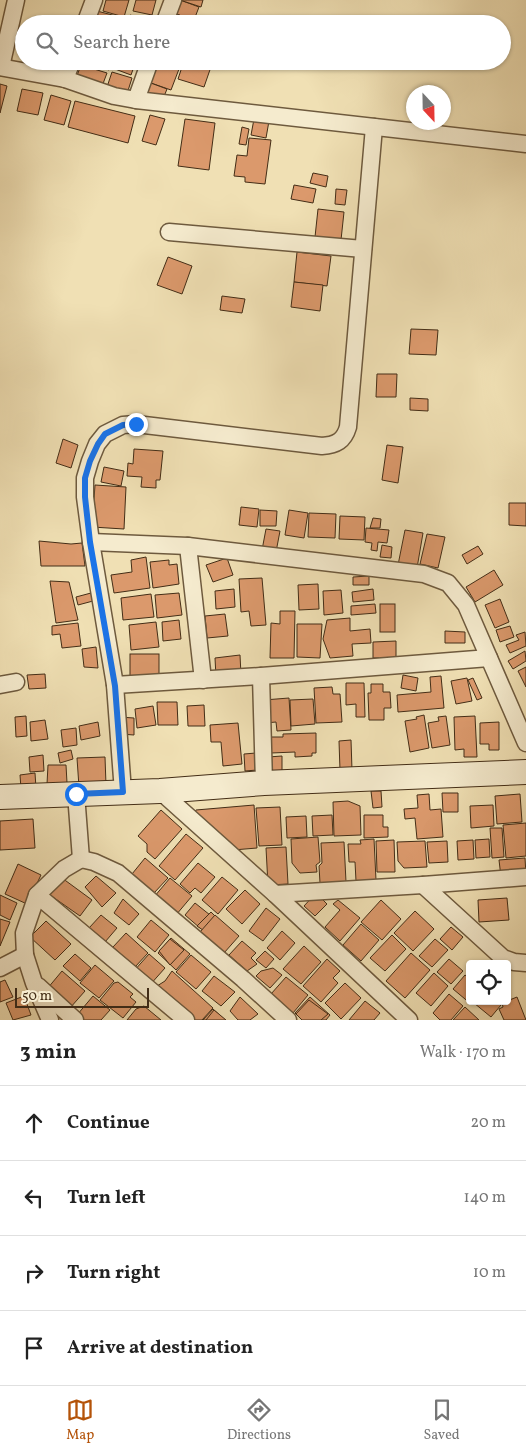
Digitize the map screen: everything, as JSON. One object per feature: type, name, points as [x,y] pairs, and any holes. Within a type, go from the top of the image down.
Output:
[{"type":"street","points":[[15,70],[1,67],[16,0]]},
{"type":"street","points":[[88,15],[94,0]]},
{"type":"street","points":[[167,15],[173,0]]},
{"type":"street","points":[[17,70],[65,79],[114,96],[136,100],[526,144]]},
{"type":"street","points":[[65,79],[68,70]]},
{"type":"street","points":[[136,100],[147,70]]},
{"type":"street","points":[[123,792],[115,686],[90,542],[85,497],[85,478],[90,461],[105,434],[113,428],[123,425],[136,424],[322,446],[339,442],[345,436],[348,427],[374,127]]},
{"type":"street","points":[[169,232],[363,249]]},
{"type":"street","points":[[90,542],[188,546],[414,573],[438,578],[448,583],[466,605],[526,743]]},
{"type":"street","points":[[188,546],[203,680]]},
{"type":"street","points":[[115,686],[490,658]]},
{"type":"street","points":[[261,676],[264,783]]},
{"type":"street","points":[[0,797],[160,791],[264,783],[526,772]]},
{"type":"street","points":[[160,791],[275,894],[409,1020]]},
{"type":"street","points":[[76,794],[81,858]]},
{"type":"street","points":[[50,1020],[34,983],[25,955],[24,933],[37,895],[64,870],[81,858]]},
{"type":"street","points":[[81,858],[99,864],[118,874],[235,972],[288,1020]]},
{"type":"street","points":[[275,894],[526,877]]},
{"type":"street","points":[[423,885],[503,958],[514,962],[526,963]]},
{"type":"street","points":[[37,895],[186,1020]]},
{"type":"street","points":[[0,968],[25,955]]},
{"type":"street","points":[[34,983],[75,1020]]},
{"type":"building","points":[[106,0],[129,0],[125,15],[103,11]]},
{"type":"building","points":[[136,0],[156,0],[152,15],[133,11]]},
{"type":"building","points":[[180,0],[199,7],[196,15],[173,13]]},
{"type":"building","points":[[180,0],[203,0],[201,7]]},
{"type":"building","points":[[93,10],[112,15],[92,15]]},
{"type":"building","points":[[34,70],[48,70],[47,74]]},
{"type":"building","points":[[79,70],[97,70],[107,73],[101,89],[75,81]]},
{"type":"building","points":[[118,70],[133,70],[131,75]]},
{"type":"building","points":[[153,70],[179,70],[171,90],[148,82]]},
{"type":"building","points":[[181,70],[210,70],[204,87],[178,79]]},
{"type":"building","points":[[112,72],[132,78],[126,97],[106,90]]},
{"type":"building","points":[[148,82],[167,89],[163,99],[143,95]]},
{"type":"building","points":[[0,84],[7,86],[0,113]]},
{"type":"building","points":[[22,89],[43,93],[38,115],[17,111]]},
{"type":"building","points":[[51,95],[71,101],[64,125],[44,120]]},
{"type":"building","points":[[75,101],[135,116],[128,143],[68,127]]},
{"type":"building","points":[[150,115],[165,119],[156,145],[142,141]]},
{"type":"building","points":[[185,119],[215,123],[209,170],[178,166]]},
{"type":"building","points":[[254,119],[269,121],[266,138],[251,135]]},
{"type":"building","points":[[242,127],[249,129],[246,145],[239,144]]},
{"type":"building","points":[[249,138],[271,140],[265,184],[245,182],[245,177],[234,176],[237,155],[247,156]]},
{"type":"building","points":[[313,173],[328,176],[326,187],[310,183]]},
{"type":"building","points":[[294,185],[316,189],[313,203],[291,199]]},
{"type":"building","points":[[336,189],[347,190],[345,205],[335,204]]},
{"type":"building","points":[[318,209],[344,212],[341,240],[315,237]]},
{"type":"building","points":[[297,252],[331,256],[327,286],[294,282]]},
{"type":"building","points":[[168,257],[192,266],[182,294],[157,285]]},
{"type":"building","points":[[294,282],[323,285],[320,311],[291,307]]},
{"type":"building","points":[[222,296],[245,299],[242,313],[220,310]]},
{"type":"building","points":[[411,329],[438,330],[436,355],[409,354]]},
{"type":"building","points":[[377,374],[397,374],[396,397],[376,397]]},
{"type":"building","points":[[410,398],[428,399],[428,411],[410,410]]},
{"type":"building","points":[[63,439],[78,445],[71,468],[56,463]]},
{"type":"building","points":[[387,445],[403,447],[398,483],[382,480]]},
{"type":"building","points":[[134,449],[163,451],[160,480],[156,480],[156,488],[141,487],[142,477],[127,476],[128,463],[133,464]]},
{"type":"building","points":[[104,467],[124,471],[121,486],[101,482]]},
{"type":"building","points":[[95,485],[126,487],[124,529],[92,527]]},
{"type":"building","points":[[509,503],[526,503],[526,526],[509,525]]},
{"type":"building","points":[[241,507],[259,509],[257,527],[239,525]]},
{"type":"building","points":[[260,510],[277,511],[276,526],[260,526]]},
{"type":"building","points":[[289,510],[308,513],[304,538],[285,535]]},
{"type":"building","points":[[309,513],[336,514],[335,538],[308,537]]},
{"type":"building","points":[[340,516],[365,517],[364,540],[339,539]]},
{"type":"building","points":[[373,518],[381,519],[380,528],[370,528]]},
{"type":"building","points":[[366,528],[389,530],[387,543],[378,542],[377,551],[371,550],[372,543],[365,542]]},
{"type":"building","points":[[266,529],[280,531],[276,552],[262,550]]},
{"type":"building","points":[[405,530],[423,533],[417,568],[398,565]]},
{"type":"building","points":[[427,534],[445,537],[438,568],[420,564]]},
{"type":"building","points":[[39,541],[71,544],[82,543],[85,566],[41,566]]},
{"type":"building","points":[[382,545],[392,547],[391,558],[380,557]]},
{"type":"building","points":[[478,546],[483,554],[467,564],[462,555]]},
{"type":"building","points":[[146,557],[150,588],[114,593],[111,575],[132,572],[131,560]]},
{"type":"building","points":[[227,558],[233,575],[213,582],[206,565]]},
{"type":"building","points":[[169,560],[169,565],[177,564],[179,584],[153,588],[150,562]]},
{"type":"building","points":[[494,570],[503,585],[475,602],[466,587]]},
{"type":"building","points":[[369,576],[369,585],[353,585],[353,577]]},
{"type":"building","points":[[262,578],[266,625],[251,626],[249,611],[241,612],[239,579]]},
{"type":"building","points":[[50,581],[69,582],[78,620],[56,623]]},
{"type":"building","points":[[318,584],[319,609],[299,610],[298,585]]},
{"type":"building","points":[[234,589],[235,607],[216,609],[215,591]]},
{"type":"building","points":[[373,589],[374,600],[353,602],[352,592]]},
{"type":"building","points":[[341,590],[343,613],[324,615],[323,591]]},
{"type":"building","points":[[91,593],[93,601],[78,605],[76,597]]},
{"type":"building","points":[[179,593],[182,615],[157,618],[155,595]]},
{"type":"building","points":[[151,594],[154,617],[123,620],[121,598]]},
{"type":"building","points":[[500,599],[509,622],[495,628],[485,605]]},
{"type":"building","points":[[375,604],[376,613],[351,615],[351,606]]},
{"type":"building","points":[[380,604],[395,604],[395,632],[380,632]]},
{"type":"building","points":[[280,611],[295,611],[294,658],[270,658],[271,623],[280,624]]},
{"type":"building","points":[[225,614],[228,636],[207,638],[205,616]]},
{"type":"building","points":[[350,618],[350,631],[370,629],[371,643],[352,644],[353,656],[330,658],[323,639],[327,620]]},
{"type":"building","points":[[179,620],[181,639],[163,641],[162,622]]},
{"type":"building","points":[[156,622],[159,647],[131,650],[129,625]]},
{"type":"building","points":[[78,623],[81,646],[62,648],[60,634],[52,635],[52,626]]},
{"type":"building","points":[[297,624],[322,624],[320,658],[297,657]]},
{"type":"building","points":[[510,626],[514,637],[500,642],[496,630]]},
{"type":"building","points":[[445,631],[465,632],[465,643],[445,643]]},
{"type":"building","points":[[525,632],[526,646],[510,653],[506,645],[519,640],[516,635]]},
{"type":"building","points":[[396,641],[396,658],[379,663],[379,658],[373,658],[373,642]]},
{"type":"building","points":[[96,647],[98,668],[84,667],[82,649]]},
{"type":"building","points":[[525,651],[526,661],[513,669],[508,661]]},
{"type":"building","points":[[130,654],[159,654],[159,676],[130,676]]},
{"type":"building","points":[[240,655],[241,675],[216,677],[215,658]]},
{"type":"building","points":[[526,667],[526,687],[518,671]]},
{"type":"building","points":[[45,674],[46,688],[29,689],[27,675]]},
{"type":"building","points":[[403,675],[418,678],[416,691],[401,688]]},
{"type":"building","points":[[441,676],[444,708],[398,712],[397,695],[431,692],[430,677]]},
{"type":"building","points":[[467,678],[472,701],[456,704],[451,681]]},
{"type":"building","points":[[473,678],[482,698],[477,700],[468,680]]},
{"type":"building","points":[[346,683],[364,683],[365,717],[356,717],[356,704],[346,705]]},
{"type":"building","points":[[371,684],[383,684],[383,692],[390,692],[391,708],[384,708],[384,720],[369,720],[368,693],[371,693]]},
{"type":"building","points":[[332,687],[333,694],[340,694],[342,722],[316,723],[314,688]]},
{"type":"building","points":[[289,698],[291,730],[277,731],[276,722],[265,723],[264,700]]},
{"type":"building","points":[[313,699],[315,724],[291,726],[290,700]]},
{"type":"building","points":[[157,702],[177,702],[178,725],[158,725]]},
{"type":"building","points":[[204,705],[205,726],[188,726],[187,706]]},
{"type":"building","points":[[153,706],[156,725],[137,728],[135,709]]},
{"type":"building","points":[[424,715],[429,748],[410,752],[405,721],[417,719],[416,717]]},
{"type":"building","points":[[26,716],[27,736],[16,737],[15,717]]},
{"type":"building","points":[[446,716],[450,745],[432,748],[428,723],[439,721],[438,717]]},
{"type":"building","points":[[475,716],[477,757],[464,757],[464,749],[455,750],[454,717]]},
{"type":"building","points":[[119,717],[134,718],[134,735],[120,734]]},
{"type":"building","points":[[45,720],[48,739],[31,741],[30,722]]},
{"type":"building","points":[[98,722],[100,736],[81,740],[79,726]]},
{"type":"building","points":[[499,722],[499,750],[489,750],[489,744],[480,744],[480,723]]},
{"type":"building","points":[[238,723],[242,764],[223,766],[221,742],[211,742],[210,725]]},
{"type":"building","points":[[76,728],[77,745],[63,747],[61,730]]},
{"type":"building","points":[[316,733],[316,753],[312,753],[312,756],[295,757],[295,752],[271,753],[271,737],[283,737],[283,734]]},
{"type":"building","points":[[351,740],[352,770],[340,770],[339,741]]},
{"type":"building","points":[[71,750],[73,759],[60,763],[58,753]]},
{"type":"building","points":[[256,753],[257,770],[245,771],[244,754]]},
{"type":"building","points":[[43,755],[44,771],[30,772],[29,757]]},
{"type":"building","points":[[282,756],[282,772],[269,773],[268,757]]},
{"type":"building","points":[[105,757],[106,785],[79,787],[77,758]]},
{"type":"building","points":[[48,765],[66,765],[67,783],[47,784]]},
{"type":"building","points":[[35,773],[36,788],[21,789],[20,775]]},
{"type":"building","points":[[371,791],[381,791],[382,807],[373,808]]},
{"type":"building","points":[[442,793],[458,793],[458,812],[443,812]]},
{"type":"building","points":[[429,794],[430,810],[441,809],[443,837],[417,839],[415,818],[405,819],[404,809],[418,808],[417,795]]},
{"type":"building","points":[[520,794],[522,822],[497,824],[495,796]]},
{"type":"building","points":[[348,801],[360,806],[361,835],[334,836],[333,802]]},
{"type":"building","points":[[254,805],[257,848],[233,850],[191,816],[196,810]]},
{"type":"building","points":[[493,805],[494,826],[471,828],[470,806]]},
{"type":"building","points":[[280,807],[282,845],[259,846],[256,808]]},
{"type":"building","points":[[161,810],[182,829],[155,859],[147,852],[147,844],[138,836]]},
{"type":"building","points":[[332,815],[333,835],[313,836],[312,816]]},
{"type":"building","points":[[364,815],[383,815],[383,827],[388,827],[388,837],[364,838]]},
{"type":"building","points":[[306,816],[307,837],[287,838],[286,817]]},
{"type":"building","points":[[33,819],[35,848],[0,850],[0,821]]},
{"type":"building","points":[[526,823],[526,856],[506,858],[503,825]]},
{"type":"building","points":[[490,828],[502,828],[504,857],[492,858]]},
{"type":"building","points":[[186,834],[203,848],[175,880],[159,866]]},
{"type":"building","points":[[318,837],[320,862],[316,865],[317,872],[300,873],[292,863],[291,839]]},
{"type":"building","points":[[374,839],[376,880],[356,881],[355,862],[349,862],[348,844],[361,844],[360,840]]},
{"type":"building","points":[[489,839],[490,857],[476,858],[475,840]]},
{"type":"building","points":[[394,840],[395,872],[377,872],[376,841]]},
{"type":"building","points":[[473,840],[474,859],[458,860],[457,841]]},
{"type":"building","points":[[425,841],[427,867],[404,868],[398,861],[397,842]]},
{"type":"building","points":[[447,841],[448,862],[429,863],[427,842]]},
{"type":"building","points":[[344,842],[346,882],[320,883],[321,843]]},
{"type":"building","points":[[286,847],[288,884],[268,885],[266,848]]},
{"type":"building","points":[[145,858],[168,878],[154,893],[132,874]]},
{"type":"building","points":[[525,858],[526,875],[501,877],[499,860]]},
{"type":"building","points":[[198,863],[215,877],[201,893],[195,888],[190,893],[180,884]]},
{"type":"building","points":[[18,864],[41,875],[27,904],[5,894]]},
{"type":"building","points":[[96,876],[116,893],[102,907],[85,887]]},
{"type":"building","points":[[222,877],[238,890],[218,914],[202,900]]},
{"type":"building","points":[[62,878],[92,900],[80,916],[50,895]]},
{"type":"building","points":[[170,878],[192,896],[176,915],[154,897]]},
{"type":"building","points":[[245,890],[260,904],[242,924],[226,909]]},
{"type":"building","points":[[316,893],[327,904],[315,916],[304,906]]},
{"type":"building","points":[[0,895],[17,903],[10,920],[0,915]]},
{"type":"building","points":[[507,898],[509,920],[479,922],[478,900]]},
{"type":"building","points":[[123,899],[139,914],[129,925],[114,913]]},
{"type":"building","points":[[338,900],[360,918],[340,941],[325,927],[340,910],[333,904]]},
{"type":"building","points":[[381,900],[401,919],[382,940],[361,922]]},
{"type":"building","points":[[195,903],[210,915],[200,928],[185,915]]},
{"type":"building","points":[[266,908],[280,919],[263,941],[249,931]]},
{"type":"building","points":[[415,911],[434,929],[413,951],[394,933]]},
{"type":"building","points":[[211,912],[233,934],[223,944],[197,926]]},
{"type":"building","points":[[101,915],[117,928],[105,942],[89,928]]},
{"type":"building","points":[[215,915],[239,936],[224,953],[200,932]]},
{"type":"building","points":[[0,919],[10,922],[0,946]]},
{"type":"building","points":[[151,920],[169,935],[155,952],[137,937]]},
{"type":"building","points":[[46,921],[71,944],[55,960],[30,937]]},
{"type":"building","points":[[361,924],[379,940],[361,961],[343,945]]},
{"type":"building","points":[[451,927],[463,937],[452,950],[440,939]]},
{"type":"building","points":[[282,931],[295,943],[280,960],[267,948]]},
{"type":"building","points":[[126,933],[148,953],[135,967],[113,947]]},
{"type":"building","points":[[392,935],[406,949],[385,971],[370,958]]},
{"type":"building","points":[[171,938],[190,954],[176,970],[158,953]]},
{"type":"building","points":[[170,939],[184,950],[170,965],[159,951]]},
{"type":"building","points":[[435,939],[448,950],[432,967],[419,956]]},
{"type":"building","points":[[242,941],[256,953],[251,958],[257,964],[247,971],[229,955]]},
{"type":"building","points":[[304,946],[321,962],[301,984],[283,969]]},
{"type":"building","points":[[265,951],[274,959],[266,968],[256,960]]},
{"type":"building","points":[[411,953],[430,970],[405,998],[386,981]]},
{"type":"building","points":[[75,954],[91,968],[80,981],[63,966]]},
{"type":"building","points":[[149,954],[165,968],[149,986],[133,972]]},
{"type":"building","points":[[191,955],[211,972],[196,989],[176,972]]},
{"type":"building","points":[[327,959],[340,971],[333,978],[338,983],[321,1002],[303,986]]},
{"type":"building","points":[[449,959],[463,971],[451,984],[437,972]]},
{"type":"building","points":[[95,965],[114,981],[99,998],[80,983]]},
{"type":"building","points":[[273,968],[282,975],[270,988],[256,976],[261,971]]},
{"type":"building","points":[[62,971],[85,991],[70,1008],[47,989]]},
{"type":"building","points":[[172,971],[213,1008],[202,1020],[194,1020],[157,986],[165,981]]},
{"type":"building","points":[[434,973],[448,986],[431,1006],[416,993]]},
{"type":"building","points":[[465,975],[466,976],[466,1000],[453,989]]},
{"type":"building","points":[[214,976],[235,992],[221,1006],[202,991]]},
{"type":"building","points":[[286,977],[308,995],[293,1013],[271,994]]},
{"type":"building","points":[[5,980],[13,997],[0,1002],[0,982]]},
{"type":"building","points":[[118,982],[133,994],[130,997],[136,1002],[123,1018],[100,1000],[114,983]]},
{"type":"building","points":[[345,983],[361,998],[341,1019],[325,1003]]},
{"type":"building","points":[[449,994],[463,1006],[451,1020],[440,1020],[433,1013]]},
{"type":"building","points":[[24,996],[31,1015],[13,1020],[6,1003]]},
{"type":"building","points":[[93,996],[110,1010],[101,1020],[83,1020],[77,1015]]},
{"type":"building","points":[[240,997],[258,1014],[250,1020],[238,1020],[230,1011]]},
{"type":"building","points":[[310,997],[330,1015],[326,1020],[302,1020],[295,1013]]},
{"type":"building","points":[[517,997],[526,1020],[504,1020],[499,1009],[503,1007],[502,1005],[511,1005],[511,999]]},
{"type":"building","points":[[309,1000],[328,1014],[321,1020],[302,1020],[296,1014]]},
{"type":"building","points":[[365,1001],[380,1013],[374,1020],[349,1020]]},
{"type":"building","points":[[476,1005],[501,1005],[491,1017]]},
{"type":"building","points":[[144,1006],[161,1020],[127,1020],[136,1009]]},
{"type":"building","points":[[465,1007],[479,1020],[453,1020]]},
{"type":"building","points":[[213,1009],[225,1020],[203,1020]]},
{"type":"building","points":[[214,1010],[226,1020],[206,1020]]},
{"type":"route","points":[[76,794],[123,792],[115,686],[90,542],[85,478],[90,461],[105,434],[113,428],[136,424]]}]
